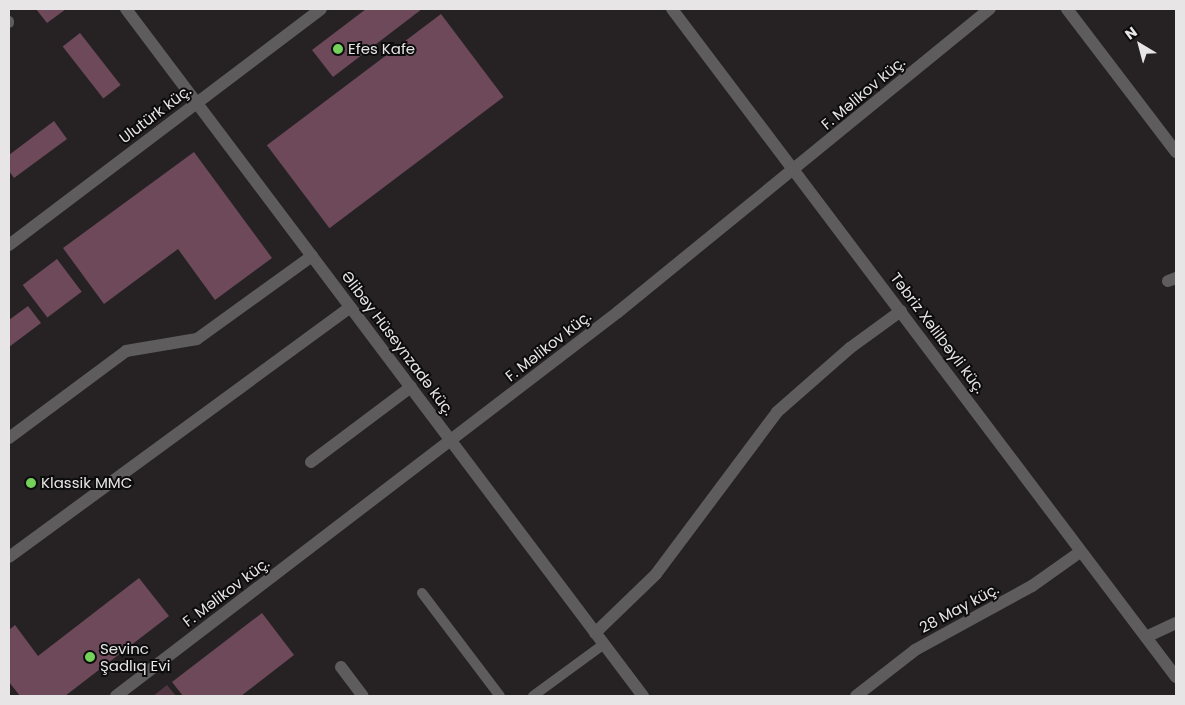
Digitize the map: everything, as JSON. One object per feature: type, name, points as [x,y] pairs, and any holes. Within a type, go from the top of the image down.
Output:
[{"type":"street","name":"Əlibəy Hüseynzadə küç.","points":[[126,9],[643,696]]},
{"type":"street","name":"Ulutürk küç.","points":[[9,245],[322,9]]},
{"type":"street","name":"Təbriz Xəlilbəyli küç.","points":[[672,9],[796,169],[1080,552],[1176,677]]},
{"type":"street","name":"F. Məlikov küç.","points":[[116,696],[452,442],[796,169],[990,9]]},
{"type":"street","points":[[1067,9],[1176,152]]},
{"type":"street","points":[[9,438],[126,351],[197,339],[312,256]]},
{"type":"street","points":[[9,557],[350,307]]},
{"type":"street","points":[[595,632],[656,574],[777,412],[850,348],[901,311]]},
{"type":"street","points":[[311,462],[411,387]]},
{"type":"street","name":"28 May küç.","points":[[856,696],[915,650],[1032,586],[1080,552]]},
{"type":"street","points":[[1146,638],[1176,623]]},
{"type":"street","points":[[341,667],[362,696]]},
{"type":"lane","points":[[422,593],[500,696]]},
{"type":"lane","points":[[533,696],[604,644]]},
{"type":"shaded area","points":[[167,685],[176,696],[153,696]]},
{"type":"building","points":[[36,9],[66,9],[47,23]]},
{"type":"building","points":[[366,9],[422,9],[333,77],[312,50]]},
{"type":"building","points":[[441,14],[504,97],[329,228],[267,145]]},
{"type":"building","points":[[80,33],[121,85],[103,99],[63,47]]},
{"type":"building","points":[[54,121],[67,139],[14,178],[9,171],[9,155]]},
{"type":"building","points":[[194,152],[272,258],[215,300],[178,249],[104,304],[63,248]]},
{"type":"building","points":[[57,259],[82,292],[47,318],[23,285]]},
{"type":"building","points":[[28,306],[41,323],[9,347],[9,320]]},
{"type":"building","points":[[139,578],[169,616],[65,696],[20,696],[9,682],[9,630],[15,625],[38,656]]},
{"type":"building","points":[[262,613],[294,655],[241,696],[183,696],[172,682]]},
{"type":"place","name":"Efes Kafe","points":[[338,49]]},
{"type":"place","name":"Klassik MMC","points":[[31,483]]},
{"type":"place","name":"Sevinc Şadlıq Evi","points":[[90,657]]}]
